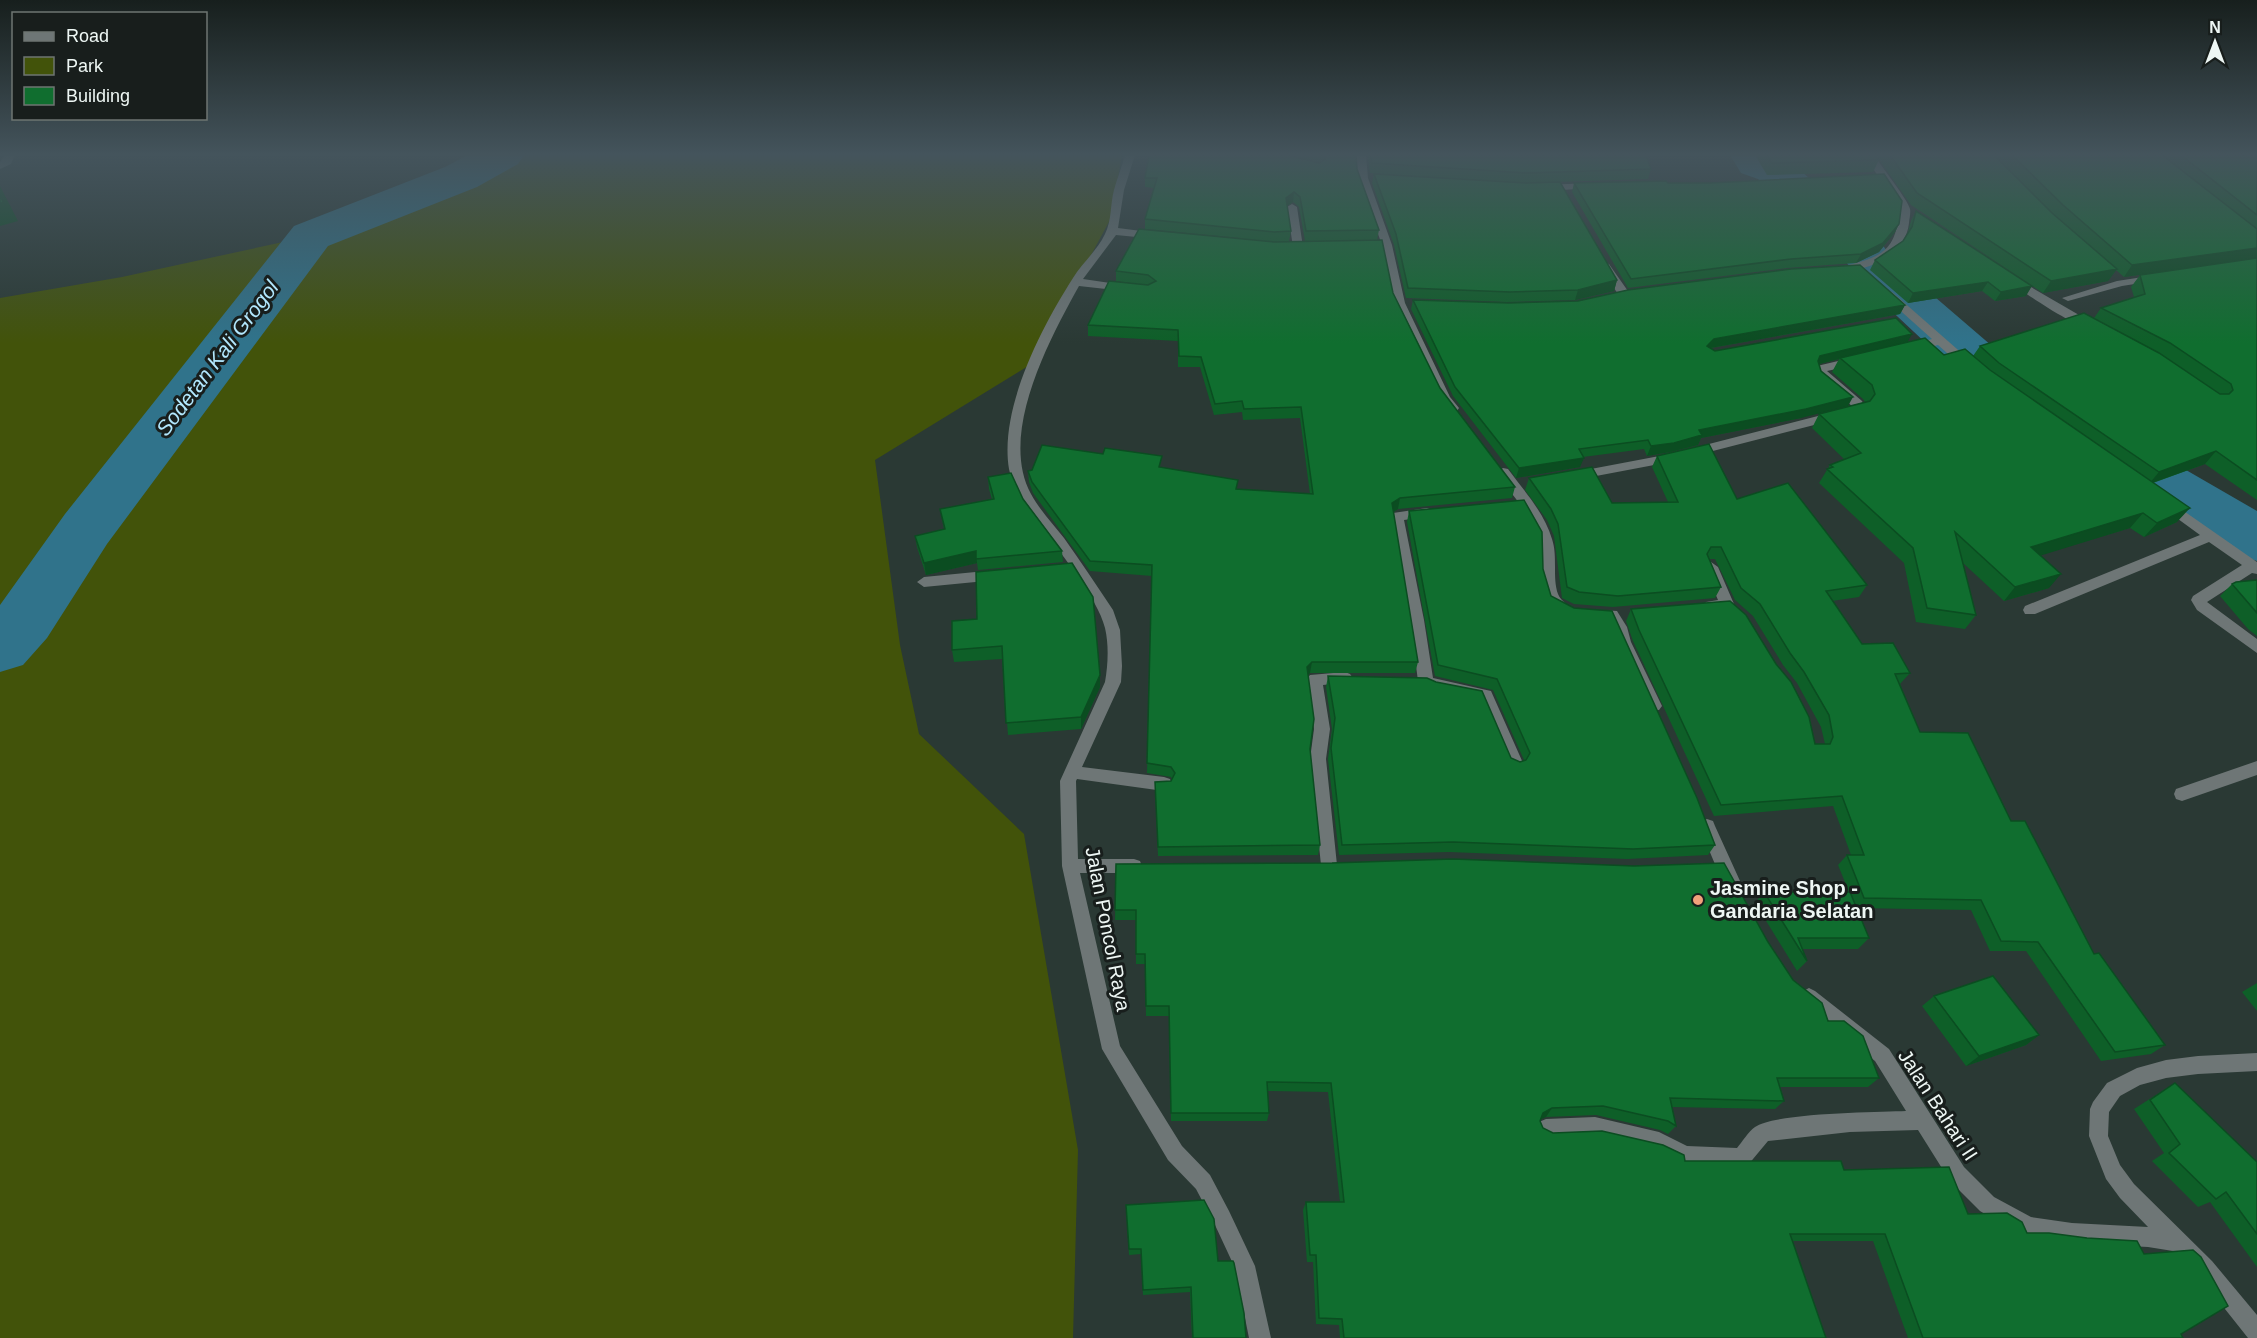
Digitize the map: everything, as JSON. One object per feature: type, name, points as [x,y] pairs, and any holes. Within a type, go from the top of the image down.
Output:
[{"type":"street","name":"Jalan Poncol Raya","points":[[1114,217],[1112,231],[1076,282],[1041,349],[1024,395],[1013,448],[1018,482],[1024,494],[1078,568],[1108,614],[1113,630],[1115,666],[1109,691],[1068,782],[1070,866],[1110,1049],[1175,1153],[1203,1182],[1222,1218],[1245,1266],[1260,1338]]},
{"type":"street","points":[[1294,217],[1299,247]]},
{"type":"street","points":[[1376,217],[1382,246],[1405,303],[1445,398],[1462,423]]},
{"type":"street","points":[[1866,273],[1898,241],[1908,217]]},
{"type":"street","points":[[1112,231],[1167,237]]},
{"type":"street","points":[[1601,260],[1625,294]]},
{"type":"street","points":[[1828,270],[1866,273],[1907,318],[1941,341],[1977,372]]},
{"type":"street","points":[[2000,271],[2049,304],[2106,334]]},
{"type":"street","points":[[2068,298],[2117,280],[2168,276]]},
{"type":"street","points":[[1076,282],[1138,290]]},
{"type":"street","points":[[1897,351],[1941,341]]},
{"type":"street","points":[[1565,477],[1670,458],[1857,410],[1858,404],[1820,372],[1821,369],[1864,359]]},
{"type":"street","points":[[1490,456],[1518,485],[1517,505],[1547,543],[1548,580],[1554,603],[1579,615],[1618,615],[1620,627],[1659,718]]},
{"type":"street","points":[[2152,495],[2254,568],[2198,600],[2202,606],[2257,647]]},
{"type":"street","points":[[1446,512],[1398,516],[1397,519],[1417,620],[1420,680],[1433,685],[1486,695],[1515,763]]},
{"type":"street","points":[[2030,610],[2210,536]]},
{"type":"street","points":[[1710,565],[1727,604],[1740,616]]},
{"type":"street","points":[[1056,570],[1078,568]]},
{"type":"street","points":[[924,582],[1015,574]]},
{"type":"street","points":[[1698,608],[1727,604]]},
{"type":"street","points":[[1307,865],[1335,865],[1318,759],[1322,749],[1323,732],[1315,679],[1357,678]]},
{"type":"street","points":[[2182,794],[2257,768]]},
{"type":"street","points":[[1072,772],[1164,784]]},
{"type":"street","points":[[1700,807],[1722,864],[1738,895]]},
{"type":"street","points":[[1703,866],[1722,864]]},
{"type":"street","points":[[1070,866],[1150,866]]},
{"type":"street","name":"Jalan Bahari II","points":[[1792,983],[1882,1055],[1957,1174],[1987,1204],[2031,1227],[2072,1233],[2148,1237],[2178,1242]]},
{"type":"street","points":[[2257,1062],[2197,1065],[2137,1075],[2121,1083],[2110,1093],[2098,1115],[2105,1152],[2114,1172],[2125,1188],[2205,1268],[2257,1332]]},
{"type":"street","points":[[1546,1129],[1594,1127],[1659,1142],[1686,1156],[1741,1158],[1761,1134],[1768,1131],[1851,1122],[1922,1120]]},
{"type":"green space","points":[[358,217],[1111,217],[1033,363],[875,460],[900,645],[919,734],[1024,834],[1078,1150],[1073,1338],[0,1338],[0,298],[122,277],[311,236]]},
{"type":"building","points":[[1289,217],[1291,231],[1274,232],[1145,219]]},
{"type":"building","points":[[1304,217],[1374,217],[1379,230],[1306,231]]},
{"type":"building","points":[[1390,217],[1581,217],[1617,280],[1578,290],[1510,292],[1408,288]]},
{"type":"building","points":[[1594,217],[1900,217],[1899,224],[1883,243],[1861,254],[1791,259],[1631,279]]},
{"type":"building","points":[[1914,217],[1926,217],[2032,286],[2001,292],[1988,282],[1913,293],[1875,260],[1903,241],[1912,227]]},
{"type":"building","points":[[1954,217],[2057,217],[2117,269],[2051,281]]},
{"type":"building","points":[[2077,217],[2242,217],[2257,229],[2257,248],[2132,265]]},
{"type":"building","points":[[1139,229],[1274,242],[1382,240],[1393,293],[1440,388],[1515,487],[1400,498],[1392,503],[1418,662],[1312,662],[1307,667],[1314,719],[1310,749],[1320,845],[1158,847],[1155,782],[1171,781],[1175,773],[1171,767],[1147,763],[1152,565],[1090,561],[1032,482],[1028,471],[1032,470],[1042,445],[1103,454],[1105,448],[1162,456],[1159,467],[1238,480],[1236,489],[1313,494],[1301,407],[1244,409],[1242,401],[1215,404],[1201,357],[1179,356],[1178,330],[1088,325],[1109,281],[1148,285],[1156,281],[1148,275],[1116,271]]},
{"type":"building","points":[[2257,258],[2257,480],[2216,451],[2159,472],[1999,363],[1980,346],[2084,313],[2159,353],[2220,394],[2229,394],[2233,390],[2231,384],[2170,343],[2101,308],[2145,294],[2140,275]]},
{"type":"building","points":[[1860,265],[1905,305],[1714,339],[1707,346],[1715,351],[1896,318],[1912,334],[1820,356],[1818,361],[1821,371],[1853,397],[1806,409],[1699,430],[1702,435],[1674,443],[1651,446],[1648,440],[1579,449],[1584,458],[1519,468],[1455,387],[1413,300],[1509,303],[1578,301],[1628,290],[1791,269]]},
{"type":"building","points":[[1925,338],[1944,355],[1965,349],[1990,370],[2190,508],[2157,523],[2143,513],[2031,547],[2061,574],[2015,587],[1955,532],[1976,615],[1927,608],[1913,548],[1827,469],[1833,467],[1830,465],[1861,453],[1819,414],[1870,401],[1875,394],[1872,385],[1840,358]]},
{"type":"building","points":[[1709,444],[1737,499],[1788,483],[1867,585],[1826,591],[1862,644],[1893,643],[1910,673],[1895,674],[1920,732],[1968,733],[2011,821],[2025,821],[2094,954],[2099,953],[2165,1045],[2115,1052],[2038,942],[2001,941],[1981,900],[1864,898],[1847,855],[1864,855],[1842,796],[1721,805],[1631,609],[1730,601],[1746,615],[1776,664],[1791,682],[1809,717],[1815,744],[1830,744],[1833,737],[1829,715],[1804,672],[1760,604],[1741,588],[1721,547],[1711,547],[1707,554],[1721,587],[1618,596],[1579,592],[1567,587],[1558,524],[1551,509],[1529,478],[1592,467],[1612,503],[1678,502],[1657,456]]},
{"type":"building","points":[[1011,473],[1023,499],[1062,551],[976,559],[976,551],[924,563],[915,536],[945,529],[940,509],[994,499],[988,477]]},
{"type":"building","points":[[1524,500],[1542,532],[1543,569],[1551,596],[1574,608],[1612,611],[1697,798],[1715,845],[1633,849],[1453,842],[1342,845],[1331,748],[1335,718],[1328,676],[1427,678],[1436,682],[1482,691],[1511,758],[1520,762],[1526,760],[1530,753],[1497,679],[1438,665],[1409,511]]},
{"type":"building","points":[[1072,563],[1093,597],[1100,675],[1081,717],[1006,723],[1002,646],[952,650],[952,621],[977,619],[976,572]]},
{"type":"building","points":[[2257,580],[2257,613],[2232,584]]},
{"type":"building","points":[[1453,859],[1634,866],[1724,863],[1768,942],[1793,980],[1822,1003],[1828,1021],[1844,1021],[1863,1036],[1879,1078],[1777,1078],[1784,1101],[1670,1098],[1676,1126],[1668,1121],[1603,1106],[1552,1108],[1543,1113],[1540,1121],[1543,1128],[1553,1133],[1602,1131],[1663,1145],[1684,1155],[1685,1161],[1841,1161],[1844,1170],[1949,1167],[1968,1214],[2007,1213],[2022,1222],[2027,1233],[2137,1241],[2144,1254],[2193,1250],[2201,1257],[2228,1306],[2181,1334],[2183,1338],[1923,1338],[1885,1234],[1790,1234],[1826,1338],[1344,1338],[1342,1319],[1319,1318],[1316,1255],[1310,1255],[1306,1202],[1344,1202],[1331,1083],[1267,1082],[1269,1113],[1171,1113],[1169,1006],[1146,1006],[1145,954],[1136,954],[1136,910],[1115,910],[1116,864],[1332,863]]},
{"type":"building","points":[[1764,892],[1850,892],[1869,938],[1798,938],[1807,961]]},
{"type":"building","points":[[1993,976],[2039,1035],[1979,1056],[1934,996]]},
{"type":"building","points":[[2175,1083],[2257,1162],[2257,1234],[2226,1192],[2216,1199],[2169,1153],[2180,1144],[2150,1100]]},
{"type":"building","points":[[1204,1200],[1214,1219],[1218,1261],[1233,1261],[1234,1263],[1244,1313],[1246,1338],[1193,1338],[1191,1287],[1143,1290],[1141,1249],[1129,1249],[1126,1205]]},
{"type":"waterway","name":"Sodetan Kali Grogol","points":[[0,647],[24,621],[86,529],[311,236],[358,217]]},
{"type":"waterway","points":[[1825,217],[1863,252],[1883,277],[1980,364],[2102,446],[2257,539]]},
{"type":"place","name":"Jasmine Shop - Gandaria Selatan","points":[[1698,900]]}]
